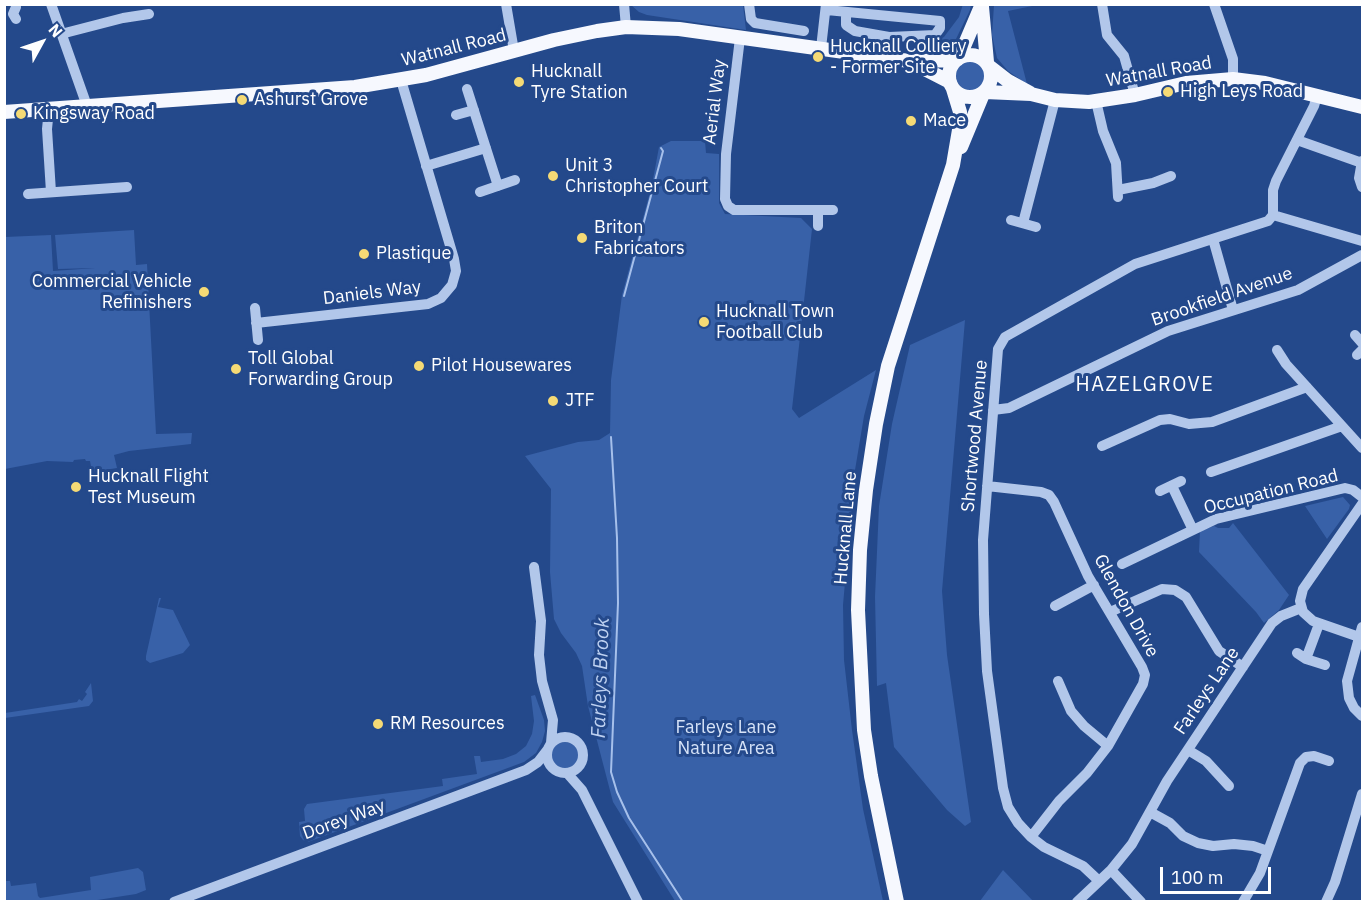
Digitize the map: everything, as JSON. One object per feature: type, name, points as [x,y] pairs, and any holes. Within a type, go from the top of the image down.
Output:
[{"type":"main road","points":[[982,4],[991,81],[984,93],[969,98],[962,96],[952,86],[950,69],[958,59],[982,4]]},
{"type":"main road","name":"Watnall Road","points":[[4,112],[332,89],[401,80],[579,34],[626,27],[679,29],[909,61],[958,59]]},
{"type":"main road","points":[[958,59],[974,55],[988,65]]},
{"type":"main road","name":"Watnall Road","points":[[909,61],[933,72],[952,86]]},
{"type":"main road","name":"Watnall Road","points":[[988,65],[1008,81],[1031,93],[1055,100],[1096,101],[1186,83],[1233,79],[1265,83],[1362,107]]},
{"type":"main road","name":"Hucknall Lane","points":[[952,86],[960,116],[953,165]]},
{"type":"main road","name":"Watnall Road","points":[[984,93],[1031,93]]},
{"type":"main road","name":"Hucknall Lane","points":[[897,902],[871,777],[864,730],[858,610],[860,550],[867,479],[888,366],[953,165],[984,93]]},
{"type":"street","points":[[51,4],[87,106]]},
{"type":"street","points":[[506,4],[514,51]]},
{"type":"street","points":[[624,4],[626,27]]},
{"type":"street","points":[[749,4],[751,19],[755,23],[804,31]]},
{"type":"street","points":[[1102,4],[1107,34],[1124,56],[1135,95]]},
{"type":"street","points":[[1214,4],[1233,59],[1233,79]]},
{"type":"street","points":[[821,48],[826,7],[846,12],[860,9],[940,21],[940,28],[934,35],[889,37],[855,31],[846,25],[846,12]]},
{"type":"street","points":[[61,34],[123,18],[149,14]]},
{"type":"street","name":"Aerial Way","points":[[740,38],[726,154],[725,199],[728,206],[734,210],[818,210]]},
{"type":"street","name":"Daniels Way","points":[[256,323],[420,306],[434,302],[445,294],[454,280],[454,259],[401,80]]},
{"type":"street","points":[[467,89],[498,186]]},
{"type":"street","points":[[1317,96],[1273,190],[1273,215],[1362,241]]},
{"type":"street","points":[[1023,223],[1055,100]]},
{"type":"street","points":[[1096,101],[1103,131],[1116,163],[1118,193],[1171,176]]},
{"type":"street","points":[[49,109],[47,129],[51,192]]},
{"type":"street","points":[[456,115],[474,110]]},
{"type":"street","points":[[1297,140],[1362,162],[1359,178],[1362,187]]},
{"type":"street","points":[[426,166],[486,148]]},
{"type":"street","points":[[480,192],[515,180]]},
{"type":"street","points":[[28,194],[127,187]]},
{"type":"street","points":[[818,226],[818,210],[833,210]]},
{"type":"street","name":"Shortwood Avenue","points":[[1099,881],[1083,866],[1044,847],[1031,837],[1018,823],[1008,807],[1006,798],[987,671],[982,540],[998,349],[1005,337],[1135,264],[1266,222],[1273,215]]},
{"type":"street","points":[[1011,220],[1036,227]]},
{"type":"street","points":[[1214,239],[1233,310]]},
{"type":"street","name":"Brookfield Avenue","points":[[993,410],[1009,408],[1168,331],[1298,290],[1362,255]]},
{"type":"street","points":[[255,308],[258,340]]},
{"type":"street","points":[[1277,350],[1286,364],[1362,448]]},
{"type":"street","points":[[1102,446],[1160,420],[1170,419],[1200,424],[1212,422],[1307,387]]},
{"type":"street","points":[[1211,472],[1342,426]]},
{"type":"street","points":[[1160,492],[1176,484],[1193,530]]},
{"type":"street","name":"Glendon Drive","points":[[987,486],[1041,492],[1049,495],[1094,585],[1142,667],[1144,675],[1143,684],[1108,746],[1059,801],[1031,837]]},
{"type":"street","name":"Occupation Road","points":[[1122,564],[1216,519],[1346,488],[1362,497]]},
{"type":"street","points":[[1362,504],[1303,590],[1300,601],[1306,616],[1319,624],[1362,634],[1347,681],[1347,691],[1354,708],[1362,716]]},
{"type":"street","points":[[534,567],[540,621],[539,655],[542,681],[553,720],[548,761],[555,770],[567,774],[582,790],[638,902]]},
{"type":"street","points":[[1055,606],[1094,585]]},
{"type":"street","points":[[1110,612],[1162,589],[1175,590],[1186,597],[1219,651],[1243,667]]},
{"type":"street","name":"Farleys Lane","points":[[1077,902],[1111,870],[1132,844],[1188,750],[1275,619],[1301,608]]},
{"type":"street","points":[[1319,624],[1301,656],[1325,665]]},
{"type":"street","points":[[1058,681],[1071,711],[1084,726],[1108,746]]},
{"type":"street","points":[[553,720],[567,737]]},
{"type":"street","points":[[550,746],[561,737],[567,737],[582,747],[582,790]]},
{"type":"street","name":"Dorey Way","points":[[174,902],[526,770],[538,762],[550,746]]},
{"type":"street","points":[[1188,750],[1206,761],[1229,786]]},
{"type":"street","points":[[1243,902],[1260,873],[1300,763],[1306,757],[1314,756],[1329,761]]},
{"type":"street","points":[[567,774],[578,769],[583,758]]},
{"type":"street","name":"Dorey Way","points":[[526,770],[555,770]]},
{"type":"street","points":[[1326,902],[1335,882],[1362,794]]},
{"type":"street","points":[[1150,812],[1198,843],[1213,846],[1234,844],[1253,846],[1268,851]]},
{"type":"street","points":[[1111,870],[1141,902]]},
{"type":"green space","points":[[963,4],[971,5],[956,39],[943,49],[922,53],[905,49],[924,47],[944,37],[959,17]]},
{"type":"green space","points":[[631,5],[743,5],[746,30],[647,15]]},
{"type":"green space","points":[[994,5],[1037,5],[1008,11],[1027,84],[1008,71],[997,58],[992,35]]},
{"type":"green space","points":[[972,59],[984,63],[988,75],[984,87],[972,91],[960,87],[956,75],[960,63]]},
{"type":"green space","name":"Farleys Lane Nature Area","points":[[671,141],[705,141],[706,153],[719,154],[719,203],[725,214],[801,218],[812,229],[792,409],[799,418],[876,370],[864,416],[855,470],[843,605],[844,660],[852,730],[863,809],[883,901],[675,901],[613,802],[588,706],[582,666],[554,619],[550,572],[551,489],[525,456],[578,442],[599,440],[610,433],[611,380],[622,295],[652,185],[659,147]]},
{"type":"green space","points":[[134,230],[136,265],[147,264],[156,434],[192,433],[191,444],[129,451],[114,455],[117,468],[92,472],[90,461],[85,459],[73,462],[47,461],[5,469],[5,237],[51,235],[53,271],[95,268],[58,269],[55,235]]},
{"type":"green space","points":[[965,320],[942,591],[947,655],[971,822],[965,826],[947,810],[894,747],[886,683],[877,686],[875,597],[879,506],[892,424],[910,345]]},
{"type":"green space","points":[[1343,497],[1350,505],[1349,509],[1327,539],[1305,506]]},
{"type":"green space","points":[[1233,523],[1289,595],[1279,610],[1264,623],[1199,552],[1200,531],[1214,526],[1229,528]]},
{"type":"green space","points":[[159,598],[161,598],[158,607],[173,610],[190,645],[183,653],[150,663],[146,660],[146,656]]},
{"type":"green space","points":[[91,683],[93,701],[89,706],[5,718],[5,713],[77,702],[79,699],[82,701]]},
{"type":"green space","points":[[535,695],[544,720],[545,731],[536,753],[524,762],[308,842],[300,836],[299,822],[305,821],[304,809],[307,804],[443,786],[442,779],[477,774],[474,756],[480,756],[481,762],[503,759],[516,754],[526,746],[532,734],[534,721],[531,696]]},
{"type":"green space","points":[[565,742],[575,746],[579,756],[575,766],[565,770],[555,766],[551,756],[555,746]]},
{"type":"green space","points":[[138,868],[143,872],[146,890],[136,894],[91,901],[5,901],[5,881],[10,881],[11,886],[36,883],[40,898],[91,890],[90,877]]},
{"type":"green space","points":[[1003,870],[1033,901],[980,901]]},
{"type":"waterway","points":[[624,296],[663,151],[661,148]]},
{"type":"waterway","name":"Farleys Brook","points":[[611,437],[618,603],[611,772],[629,818],[683,902]]},
{"type":"place","name":"Hucknall Colliery - Former Site","points":[[818,57]]},
{"type":"place","name":"Hucknall Tyre Station","points":[[519,82]]},
{"type":"place","name":"High Leys Road","points":[[1168,92]]},
{"type":"place","name":"Ashurst Grove","points":[[242,100]]},
{"type":"place","name":"Kingsway Road","points":[[21,114]]},
{"type":"place","name":"Mace","points":[[911,121]]},
{"type":"place","name":"Unit 3 Christopher Court","points":[[553,176]]},
{"type":"place","name":"Briton Fabricators","points":[[582,238]]},
{"type":"place","name":"Plastique","points":[[364,254]]},
{"type":"place","name":"Commercial Vehicle Refinishers","points":[[204,292]]},
{"type":"place","name":"Hucknall Town Football Club","points":[[704,322]]},
{"type":"place","name":"Pilot Housewares","points":[[419,366]]},
{"type":"place","name":"Toll Global Forwarding Group","points":[[236,369]]},
{"type":"place","name":"JTF","points":[[553,401]]},
{"type":"place","name":"Hucknall Flight Test Museum","points":[[76,487]]},
{"type":"place","name":"RM Resources","points":[[378,724]]},
{"type":"district","name":"HAZELGROVE","points":[[1145,385]]}]
